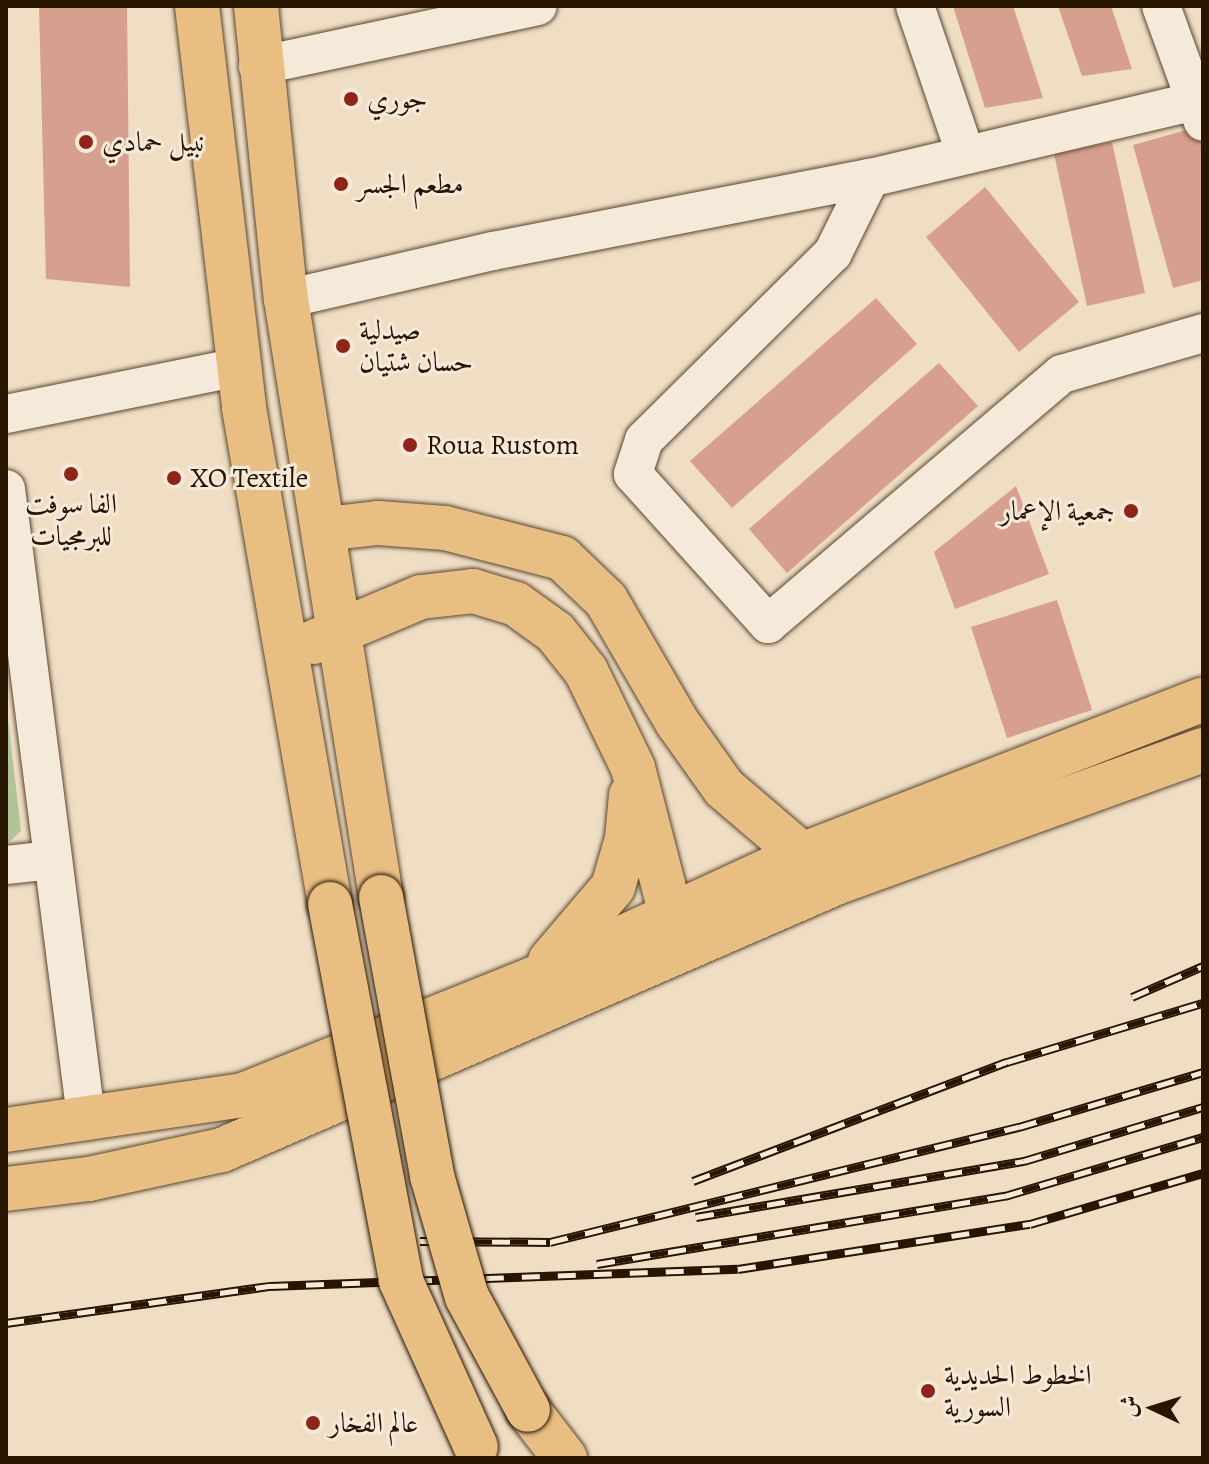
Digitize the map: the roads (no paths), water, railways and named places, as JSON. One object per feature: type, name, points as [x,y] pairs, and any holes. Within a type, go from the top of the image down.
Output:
[{"type":"main road","points":[[197,6],[239,367],[285,652],[401,1281],[480,1452]]},
{"type":"main road","points":[[256,6],[258,66],[286,299],[325,529],[381,897],[432,1176],[467,1297],[528,1410],[565,1458]]},
{"type":"main road","points":[[325,529],[378,523],[445,528],[562,558],[606,600],[677,722],[724,788],[799,856],[838,882]]},
{"type":"main road","points":[[285,652],[421,597],[473,591],[516,604],[555,632],[586,671],[633,768],[675,931]]},
{"type":"main road","points":[[6,1189],[89,1179],[222,1150],[675,931],[799,856],[1203,699]]},
{"type":"main road","points":[[6,1130],[243,1095],[531,980],[675,931],[838,882],[1203,750]]},
{"type":"main road","points":[[531,980],[588,922],[613,887],[627,839],[633,768]]},
{"type":"street","points":[[258,66],[462,14],[538,6]]},
{"type":"street","points":[[915,6],[965,153]]},
{"type":"street","points":[[286,299],[493,251],[870,178],[965,153],[1199,112],[1161,6]]},
{"type":"street","points":[[870,178],[833,253],[644,440],[633,474],[768,624],[1062,374],[1203,333]]},
{"type":"street","points":[[6,414],[239,367]]},
{"type":"street","points":[[6,489],[15,667],[53,860],[86,1117]]},
{"type":"street","points":[[6,865],[53,860]]},
{"type":"railway","points":[[1132,997],[1203,966]]},
{"type":"railway","points":[[693,1181],[1007,1062],[1203,1003]]},
{"type":"railway","points":[[420,1241],[550,1242],[1019,1127],[1203,1072]]},
{"type":"railway","points":[[696,1217],[1024,1161],[1203,1107]]},
{"type":"railway","points":[[597,1264],[1005,1196],[1203,1137]]},
{"type":"railway","points":[[6,1323],[270,1286],[738,1269],[1030,1224],[1203,1173]]},
{"type":"place","name":"جوري","points":[[351,99]]},
{"type":"place","name":"نبيل حمادي","points":[[86,142]]},
{"type":"place","name":"مطعم الجسر","points":[[341,184]]},
{"type":"place","name":"صيدلية حسان شتيان","points":[[343,346]]},
{"type":"place","name":"Roua Rustom","points":[[410,445]]},
{"type":"place","name":"الفا سوفت للبرمجيات","points":[[71,474]]},
{"type":"place","name":"XO Textile","points":[[174,478]]},
{"type":"place","name":"جمعية الإعمار","points":[[1131,511]]},
{"type":"place","name":"الخطوط الحديدية السورية","points":[[928,1391]]},
{"type":"place","name":"عالم الفخار","points":[[313,1423]]}]
